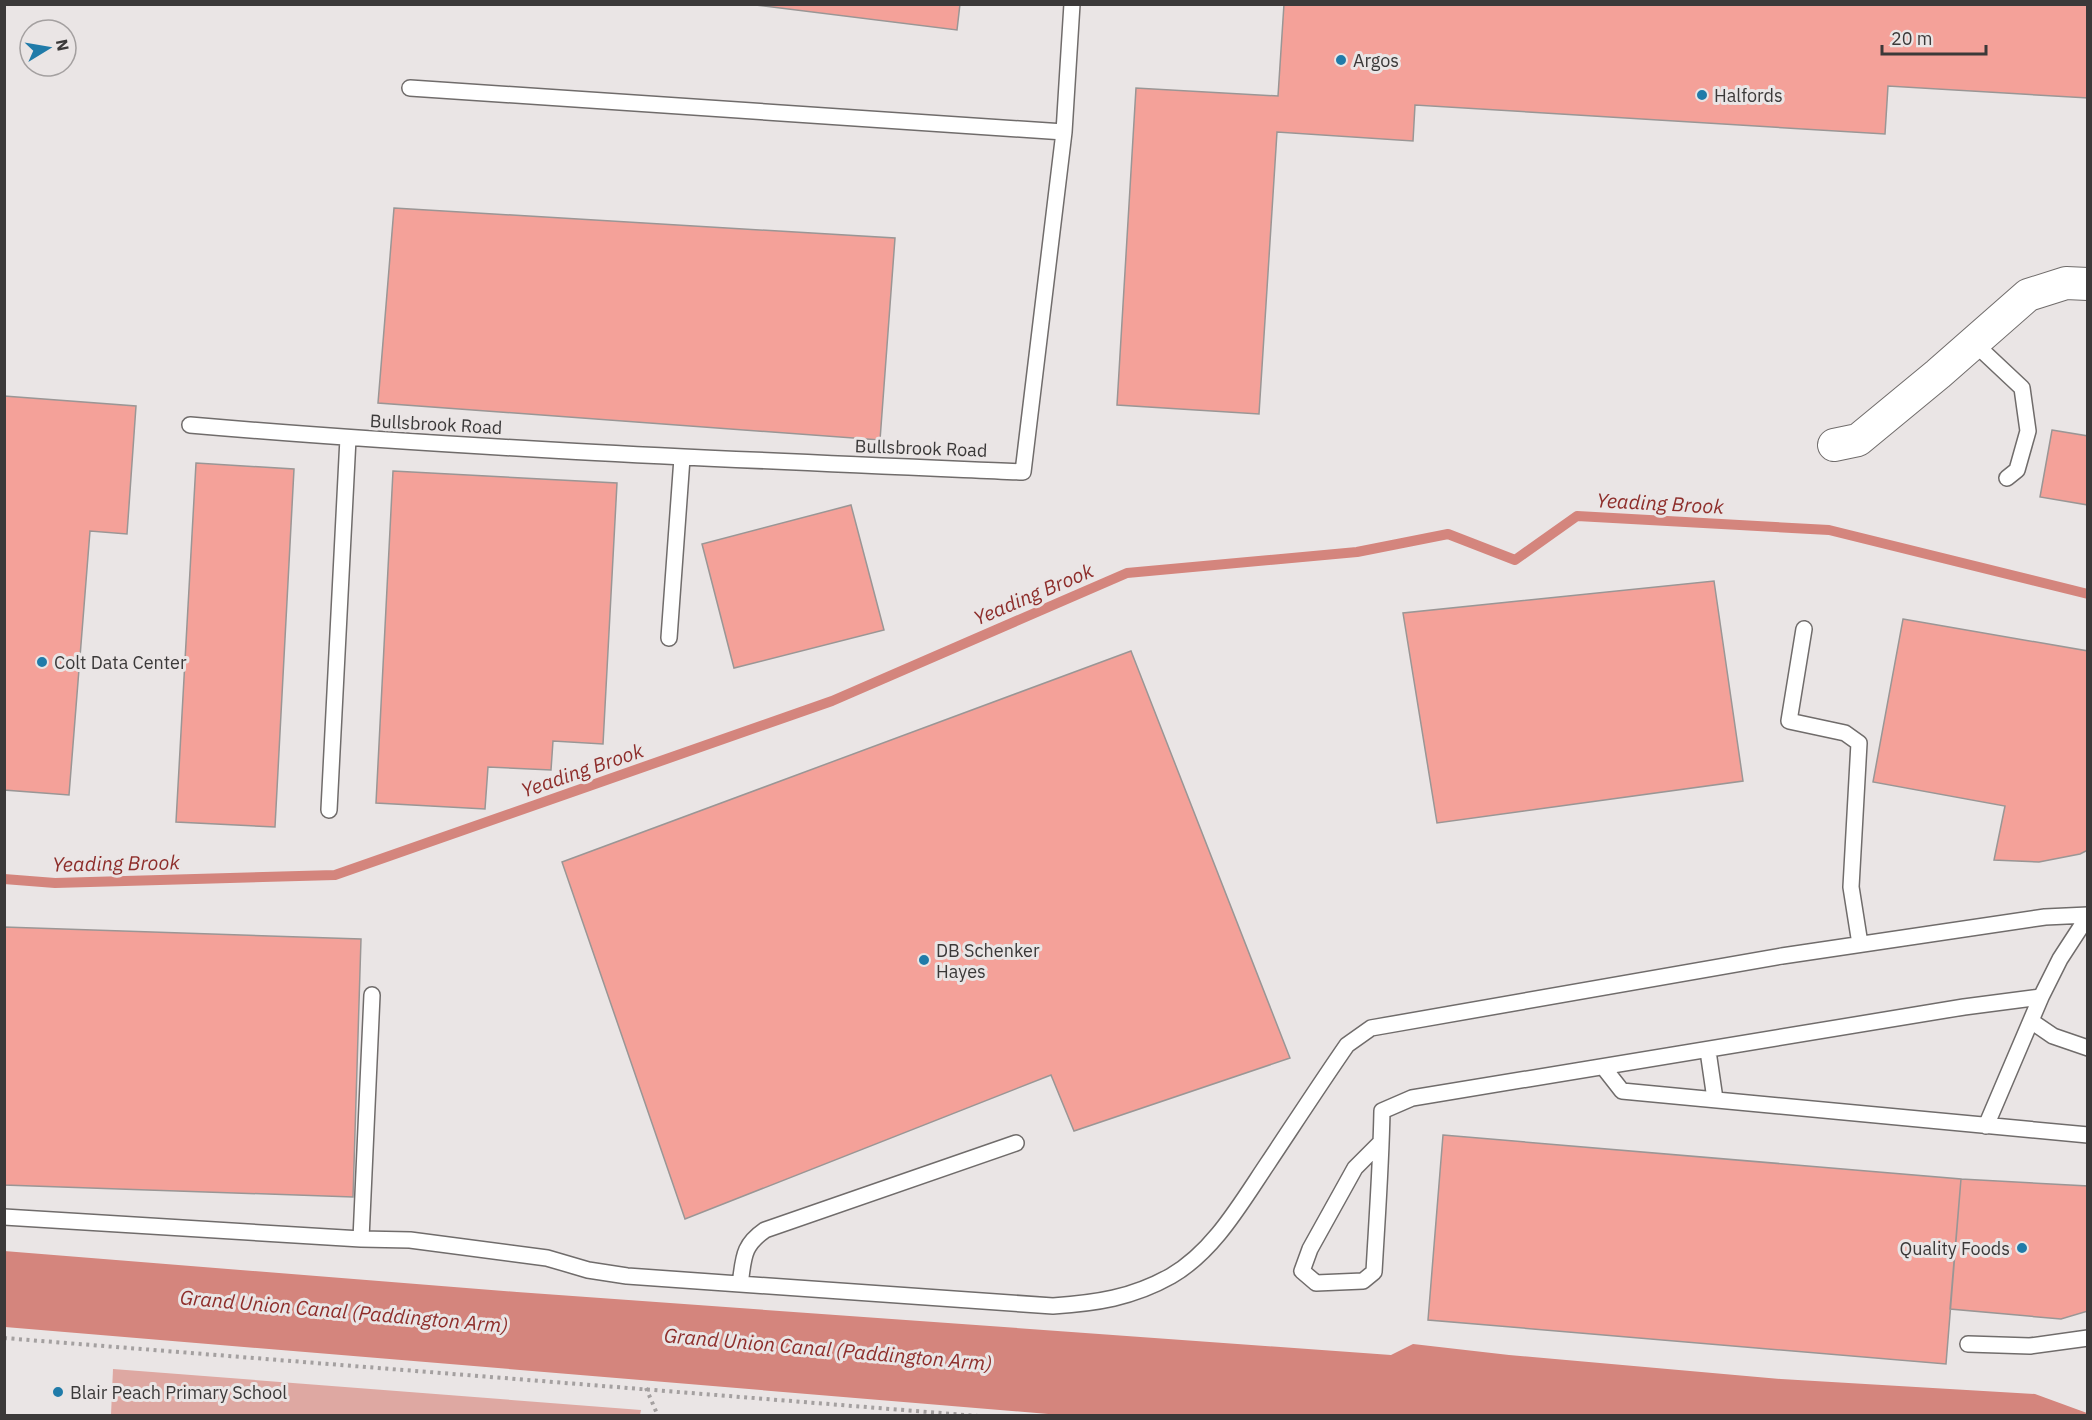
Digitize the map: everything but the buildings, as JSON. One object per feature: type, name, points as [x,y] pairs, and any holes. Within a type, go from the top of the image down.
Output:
[{"type":"street","points":[[1834,445],[1858,440],[2028,295],[2066,284],[2088,284]]},
{"type":"lane","name":"Bullsbrook Road","points":[[190,425],[348,438],[682,458],[1023,472],[1064,132],[1072,4]]},
{"type":"lane","points":[[410,88],[1064,132]]},
{"type":"lane","points":[[1973,342],[2022,388],[2028,431],[2017,470],[2007,478]]},
{"type":"lane","name":"Bullsbrook Road","points":[[329,810],[348,438]]},
{"type":"lane","points":[[669,638],[682,458]]},
{"type":"lane","points":[[1804,629],[1789,721],[1845,733],[1859,743],[1851,887],[1860,944]]},
{"type":"lane","points":[[4,1217],[410,1240],[548,1258],[588,1270],[627,1275],[1053,1306],[1093,1304],[1130,1295],[1172,1275],[1202,1253],[1230,1220],[1347,1045],[1371,1028],[1860,944],[2045,917],[2088,916]]},
{"type":"lane","points":[[1986,1126],[2041,997],[2060,959],[2088,916]]},
{"type":"lane","points":[[361,1239],[372,995]]},
{"type":"lane","points":[[1381,1142],[1355,1168],[1310,1249],[1302,1270],[1316,1284],[1363,1281],[1374,1272],[1381,1142],[1382,1111],[1412,1098],[1964,1007],[2041,997]]},
{"type":"lane","points":[[2031,1021],[2053,1036],[2088,1048]]},
{"type":"lane","points":[[1708,1051],[1715,1099]]},
{"type":"lane","points":[[1604,1068],[1622,1091],[2088,1135]]},
{"type":"lane","points":[[740,1284],[745,1252],[752,1238],[765,1230],[1016,1143]]},
{"type":"lane","points":[[1968,1344],[2030,1346],[2088,1338]]},
{"type":"path","points":[[4,1338],[978,1416]]},
{"type":"path","points":[[646,1388],[658,1416]]},
{"type":"shaded area","points":[[113,1369],[641,1410],[640,1415],[111,1415]]},
{"type":"water","name":"Grand Union Canal (Paddington Arm)","points":[[4,1251],[517,1292],[1391,1355],[1413,1344],[1509,1355],[1781,1379],[2035,1394],[2087,1413],[2087,1415],[1060,1415],[5,1327]]},
{"type":"waterway","name":"Yeading Brook","points":[[4,879],[55,883],[335,875],[832,701],[1127,573],[1357,552],[1448,534],[1515,560],[1577,516],[1829,530],[2088,594]]},
{"type":"place","name":"Argos","points":[[1341,60]]},
{"type":"place","name":"Halfords","points":[[1702,95]]},
{"type":"place","name":"Colt Data Center","points":[[42,662]]},
{"type":"place","name":"DB Schenker Hayes","points":[[924,960]]},
{"type":"place","name":"Quality Foods","points":[[2022,1248]]},
{"type":"place","name":"Blair Peach Primary School","points":[[58,1392]]}]
